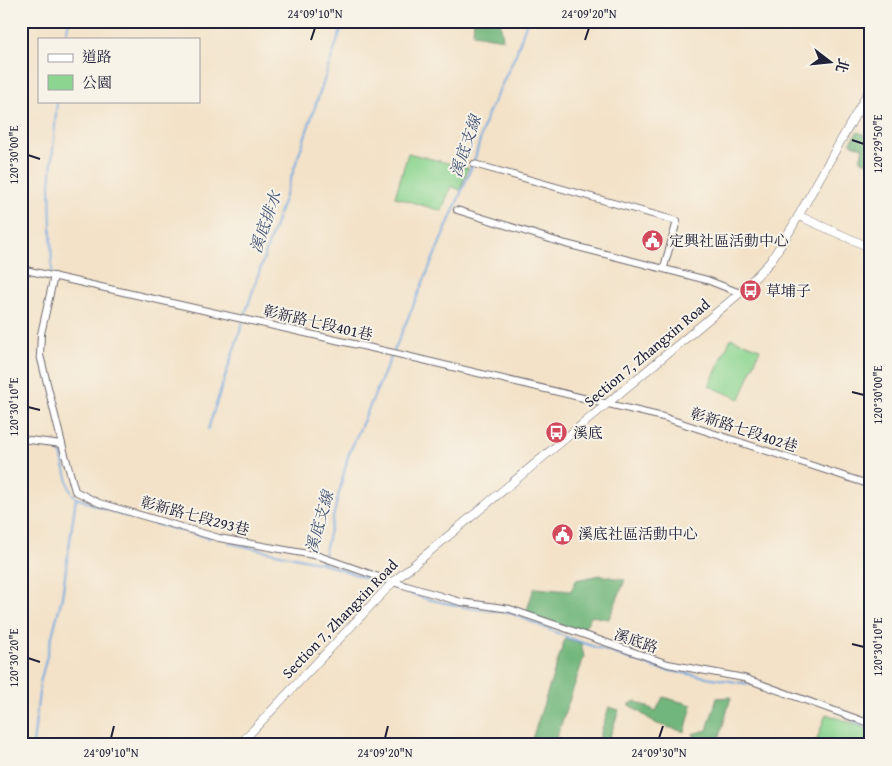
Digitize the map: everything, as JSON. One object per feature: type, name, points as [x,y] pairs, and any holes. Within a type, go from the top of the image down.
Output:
[{"type":"street","name":"Section 7, Zhangxin Road","points":[[239,745],[393,582],[540,457],[608,404],[740,293],[770,262],[799,216],[871,86]]},
{"type":"street","points":[[474,164],[677,221],[664,268]]},
{"type":"street","points":[[457,210],[566,244],[717,283],[740,293]]},
{"type":"street","points":[[799,216],[871,248]]},
{"type":"street","name":"彰新路七段401巷","points":[[21,270],[608,404]]},
{"type":"street","name":"彰新路七段293巷","points":[[54,276],[42,334],[40,355],[59,444],[75,491],[100,503],[219,538],[319,556],[393,582]]},
{"type":"street","name":"彰新路七段402巷","points":[[608,404],[696,428],[871,485]]},
{"type":"street","points":[[21,439],[59,444]]},
{"type":"street","name":"溪底路","points":[[393,582],[461,602],[510,609],[668,664],[744,678],[871,724]]},
{"type":"green space","points":[[474,21],[500,21],[503,39],[473,34]]},
{"type":"green space","points":[[857,132],[871,136],[870,164],[860,160],[863,148],[850,143]]},
{"type":"green space","points":[[408,153],[468,168],[460,190],[451,186],[442,211],[395,197]]},
{"type":"green space","points":[[731,338],[760,349],[740,399],[709,386]]},
{"type":"green space","points":[[600,575],[625,580],[609,619],[591,616],[583,631],[534,618],[526,613],[534,588],[571,591],[576,580]]},
{"type":"green space","points":[[565,639],[581,643],[584,657],[554,745],[530,745]]},
{"type":"green space","points":[[663,697],[692,705],[685,732],[657,724],[629,705],[635,701],[656,711]]},
{"type":"green space","points":[[731,697],[718,743],[701,743],[692,734],[707,730],[717,698]]},
{"type":"green space","points":[[609,707],[619,710],[607,745],[597,745]]},
{"type":"green space","points":[[826,714],[861,726],[871,732],[871,745],[815,745]]},
{"type":"waterway","points":[[65,38],[69,21]]},
{"type":"waterway","name":"溪底排水","points":[[244,317],[344,21]]},
{"type":"waterway","name":"溪底支線","points":[[394,351],[475,158],[486,118],[516,54],[527,21]]},
{"type":"waterway","points":[[52,273],[50,186],[57,102]]},
{"type":"waterway","name":"溪底排水","points":[[208,429],[243,322]]},
{"type":"waterway","name":"溪底支線","points":[[229,543],[322,563],[348,456],[392,355]]},
{"type":"waterway","points":[[60,449],[70,490],[76,498]]},
{"type":"waterway","name":"溪底支線","points":[[33,745],[40,683],[62,597],[76,498],[121,515],[210,538]]},
{"type":"waterway","points":[[322,563],[386,585]]},
{"type":"waterway","points":[[391,587],[427,599],[469,608],[511,613],[569,638],[659,669],[754,685]]},
{"type":"waterway","points":[[852,720],[871,728]]},
{"type":"place","name":"定興社區活動中心","points":[[653,241]]},
{"type":"place","name":"草埔子","points":[[750,291]]},
{"type":"place","name":"溪底","points":[[557,433]]},
{"type":"place","name":"溪底社區活動中心","points":[[562,534]]}]
